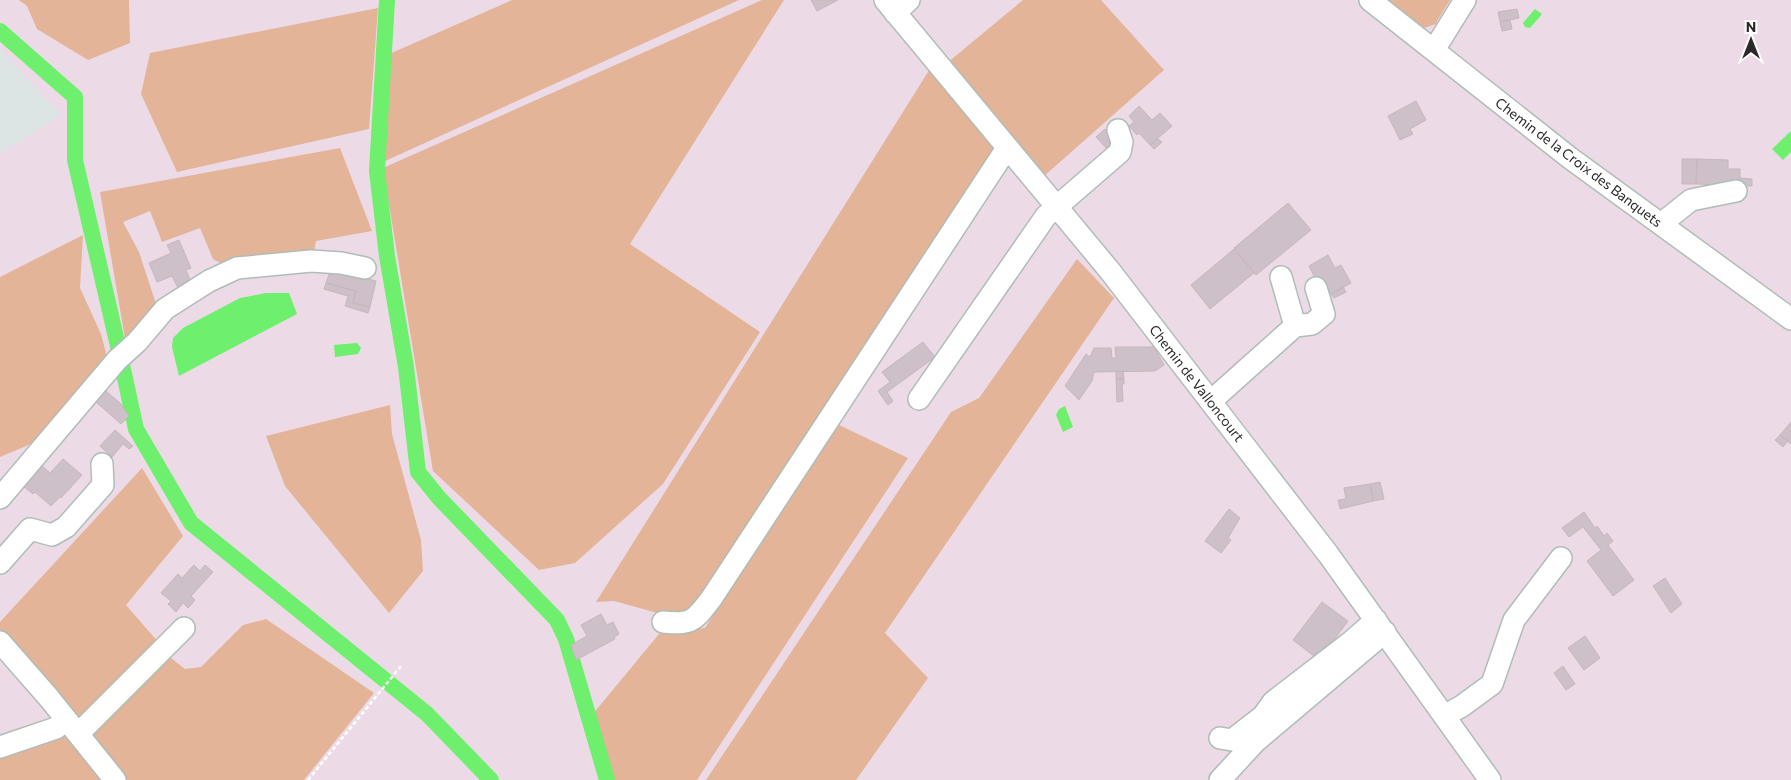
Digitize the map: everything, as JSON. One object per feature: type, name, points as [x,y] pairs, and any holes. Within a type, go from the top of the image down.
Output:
[{"type":"street","name":"Chemin de la Croix des Banquets","points":[[1370,0],[1570,158],[1791,320]]},
{"type":"street","points":[[1434,50],[1465,0]]},
{"type":"street","name":"Chemin de Valloncourt","points":[[896,4],[1007,148],[1110,271],[1211,401],[1328,554],[1490,780]]},
{"type":"street","points":[[919,399],[1046,216],[1120,152],[1122,142],[1118,130]]},
{"type":"street","points":[[663,622],[682,624],[696,618],[711,599],[1007,148]]},
{"type":"street","points":[[1661,224],[1691,200],[1736,191]]},
{"type":"street","points":[[0,498],[117,360],[137,342],[164,309],[209,281],[237,268],[311,261],[341,263],[365,268]]},
{"type":"street","points":[[1280,277],[1295,326]]},
{"type":"street","points":[[1211,401],[1295,326],[1312,324],[1324,314],[1316,288]]},
{"type":"street","points":[[0,563],[30,529],[52,535],[66,527],[103,486],[102,464]]},
{"type":"street","points":[[1444,716],[1462,706],[1492,684],[1514,620],[1561,558]]},
{"type":"street","points":[[1220,738],[1232,740],[1263,716],[1273,702],[1352,641],[1380,626]]},
{"type":"street","points":[[1220,780],[1255,742],[1380,626]]},
{"type":"street","points":[[0,747],[56,728],[72,727],[184,628]]},
{"type":"street","points":[[0,642],[115,780]]},
{"type":"path","points":[[308,780],[401,666]]},
{"type":"shaded area","points":[[19,0],[129,0],[130,43],[88,60],[37,29],[27,6]]},
{"type":"shaded area","points":[[512,0],[739,0],[383,162],[387,55]]},
{"type":"shaded area","points":[[762,0],[784,0],[630,244],[760,332],[663,484],[575,563],[539,570],[433,471],[383,168]]},
{"type":"shaded area","points":[[1023,0],[1101,0],[1164,70],[1043,177],[947,63]]},
{"type":"shaded area","points":[[1388,0],[1450,0],[1436,24],[1424,28]]},
{"type":"shaded area","points":[[378,8],[369,129],[177,172],[141,94],[150,53]]},
{"type":"shaded area","points":[[1535,9],[1542,14],[1530,28],[1525,27],[1523,23]]},
{"type":"shaded area","points":[[0,49],[61,115],[0,154]]},
{"type":"shaded area","points":[[933,64],[1002,150],[695,615],[672,617],[614,601],[596,602]]},
{"type":"shaded area","points":[[1791,131],[1791,152],[1783,160],[1772,149]]},
{"type":"shaded area","points":[[340,148],[372,231],[316,241],[313,257],[224,265],[213,259],[200,228],[162,242],[150,211],[123,222],[139,252],[157,307],[126,344],[100,192]]},
{"type":"shaded area","points":[[83,235],[80,288],[101,334],[108,361],[38,441],[0,457],[0,277]]},
{"type":"shaded area","points":[[1077,259],[1114,298],[885,633],[928,678],[856,780],[706,780],[951,412],[979,398]]},
{"type":"shaded area","points":[[266,293],[289,293],[297,314],[179,376],[172,347],[173,338],[183,328],[240,298]]},
{"type":"shaded area","points":[[357,343],[361,348],[358,354],[335,357],[334,345]]},
{"type":"shaded area","points":[[390,405],[392,434],[421,540],[423,571],[389,613],[285,486],[266,436]]},
{"type":"shaded area","points":[[1065,406],[1073,427],[1063,432],[1056,415],[1059,409]]},
{"type":"shaded area","points":[[837,424],[908,458],[697,780],[612,780],[592,715],[659,634],[705,628]]},
{"type":"shaded area","points":[[142,468],[183,536],[126,605],[159,643],[88,714],[75,720],[0,633],[0,622]]},
{"type":"shaded area","points":[[266,619],[374,693],[304,780],[124,780],[88,737],[163,660],[171,658],[185,669],[201,667],[243,625]]},
{"type":"shaded area","points":[[67,734],[106,780],[0,780],[0,758]]},
{"type":"building","points":[[811,0],[838,0],[817,11]]},
{"type":"building","points":[[1517,9],[1519,18],[1500,22],[1498,12]]},
{"type":"building","points":[[1510,20],[1512,29],[1502,31],[1500,22]]},
{"type":"building","points":[[1416,101],[1426,120],[1410,129],[1413,134],[1400,140],[1388,116]]},
{"type":"building","points":[[1139,106],[1152,120],[1160,113],[1172,126],[1150,145],[1139,133],[1137,135],[1129,126],[1134,122],[1129,116]]},
{"type":"building","points":[[1105,129],[1117,142],[1108,150],[1096,137]]},
{"type":"building","points":[[1158,139],[1162,142],[1154,149],[1150,145]]},
{"type":"building","points":[[1682,159],[1697,159],[1696,184],[1682,184]]},
{"type":"building","points":[[1697,159],[1728,160],[1728,169],[1740,169],[1740,178],[1752,179],[1752,186],[1696,184]]},
{"type":"building","points":[[1288,203],[1311,230],[1256,275],[1234,248]]},
{"type":"building","points":[[179,240],[191,268],[186,270],[191,282],[178,288],[172,276],[157,282],[149,263],[171,253],[167,245]]},
{"type":"building","points":[[1234,249],[1254,273],[1210,309],[1191,285]]},
{"type":"building","points":[[1328,255],[1335,268],[1341,265],[1351,283],[1331,294],[1323,279],[1317,282],[1309,266]]},
{"type":"building","points":[[331,269],[376,281],[370,307],[353,303],[356,291],[326,283]]},
{"type":"building","points":[[326,283],[356,291],[353,303],[370,307],[368,313],[345,306],[348,296],[324,289]]},
{"type":"building","points":[[1343,287],[1346,292],[1334,298],[1331,294]]},
{"type":"building","points":[[923,342],[935,357],[887,392],[893,401],[888,405],[878,391],[890,382],[882,372]]},
{"type":"building","points":[[1115,347],[1154,347],[1164,365],[1155,371],[1094,372],[1092,381],[1079,400],[1065,386],[1086,354],[1090,357],[1094,348],[1111,348],[1112,358],[1116,358]]},
{"type":"building","points":[[1116,371],[1123,371],[1124,379],[1116,379]]},
{"type":"building","points":[[1116,379],[1124,379],[1124,384],[1122,384],[1123,401],[1117,402]]},
{"type":"building","points":[[100,386],[121,404],[129,416],[121,424],[96,402],[90,409],[84,404]]},
{"type":"building","points":[[1791,422],[1791,444],[1780,435]]},
{"type":"building","points":[[115,430],[133,446],[129,449],[123,444],[112,457],[100,446]]},
{"type":"building","points":[[1780,435],[1788,441],[1783,447],[1775,440]]},
{"type":"building","points":[[63,459],[82,475],[51,506],[35,492],[33,494],[23,486],[41,465],[50,473]]},
{"type":"building","points":[[1380,482],[1384,499],[1373,501],[1370,484]]},
{"type":"building","points":[[1370,484],[1373,501],[1340,509],[1338,500],[1346,499],[1344,488]]},
{"type":"building","points":[[1229,509],[1240,518],[1228,538],[1231,540],[1221,553],[1205,541]]},
{"type":"building","points":[[1584,512],[1595,528],[1597,526],[1604,536],[1607,533],[1613,541],[1608,545],[1634,580],[1613,596],[1587,561],[1601,550],[1583,527],[1569,537],[1562,528]]},
{"type":"building","points":[[194,565],[200,571],[205,565],[213,572],[191,596],[195,600],[188,608],[183,603],[176,612],[168,604],[171,601],[161,593],[178,574],[182,578]]},
{"type":"building","points":[[1665,578],[1682,604],[1671,613],[1653,586]]},
{"type":"building","points":[[1322,602],[1348,621],[1319,660],[1293,640]]},
{"type":"building","points":[[601,614],[607,625],[613,622],[619,634],[614,637],[615,639],[576,660],[571,645],[587,636],[581,625]]},
{"type":"building","points":[[1585,636],[1600,658],[1584,670],[1568,648]]},
{"type":"building","points":[[1563,666],[1575,684],[1566,690],[1554,673]]},
{"type":"waterway","points":[[387,0],[377,171],[387,256],[406,367],[418,472],[439,498],[557,620],[566,639],[607,780]]},
{"type":"waterway","points":[[0,31],[75,97],[75,160],[136,429],[191,523],[427,714],[491,780]]}]
